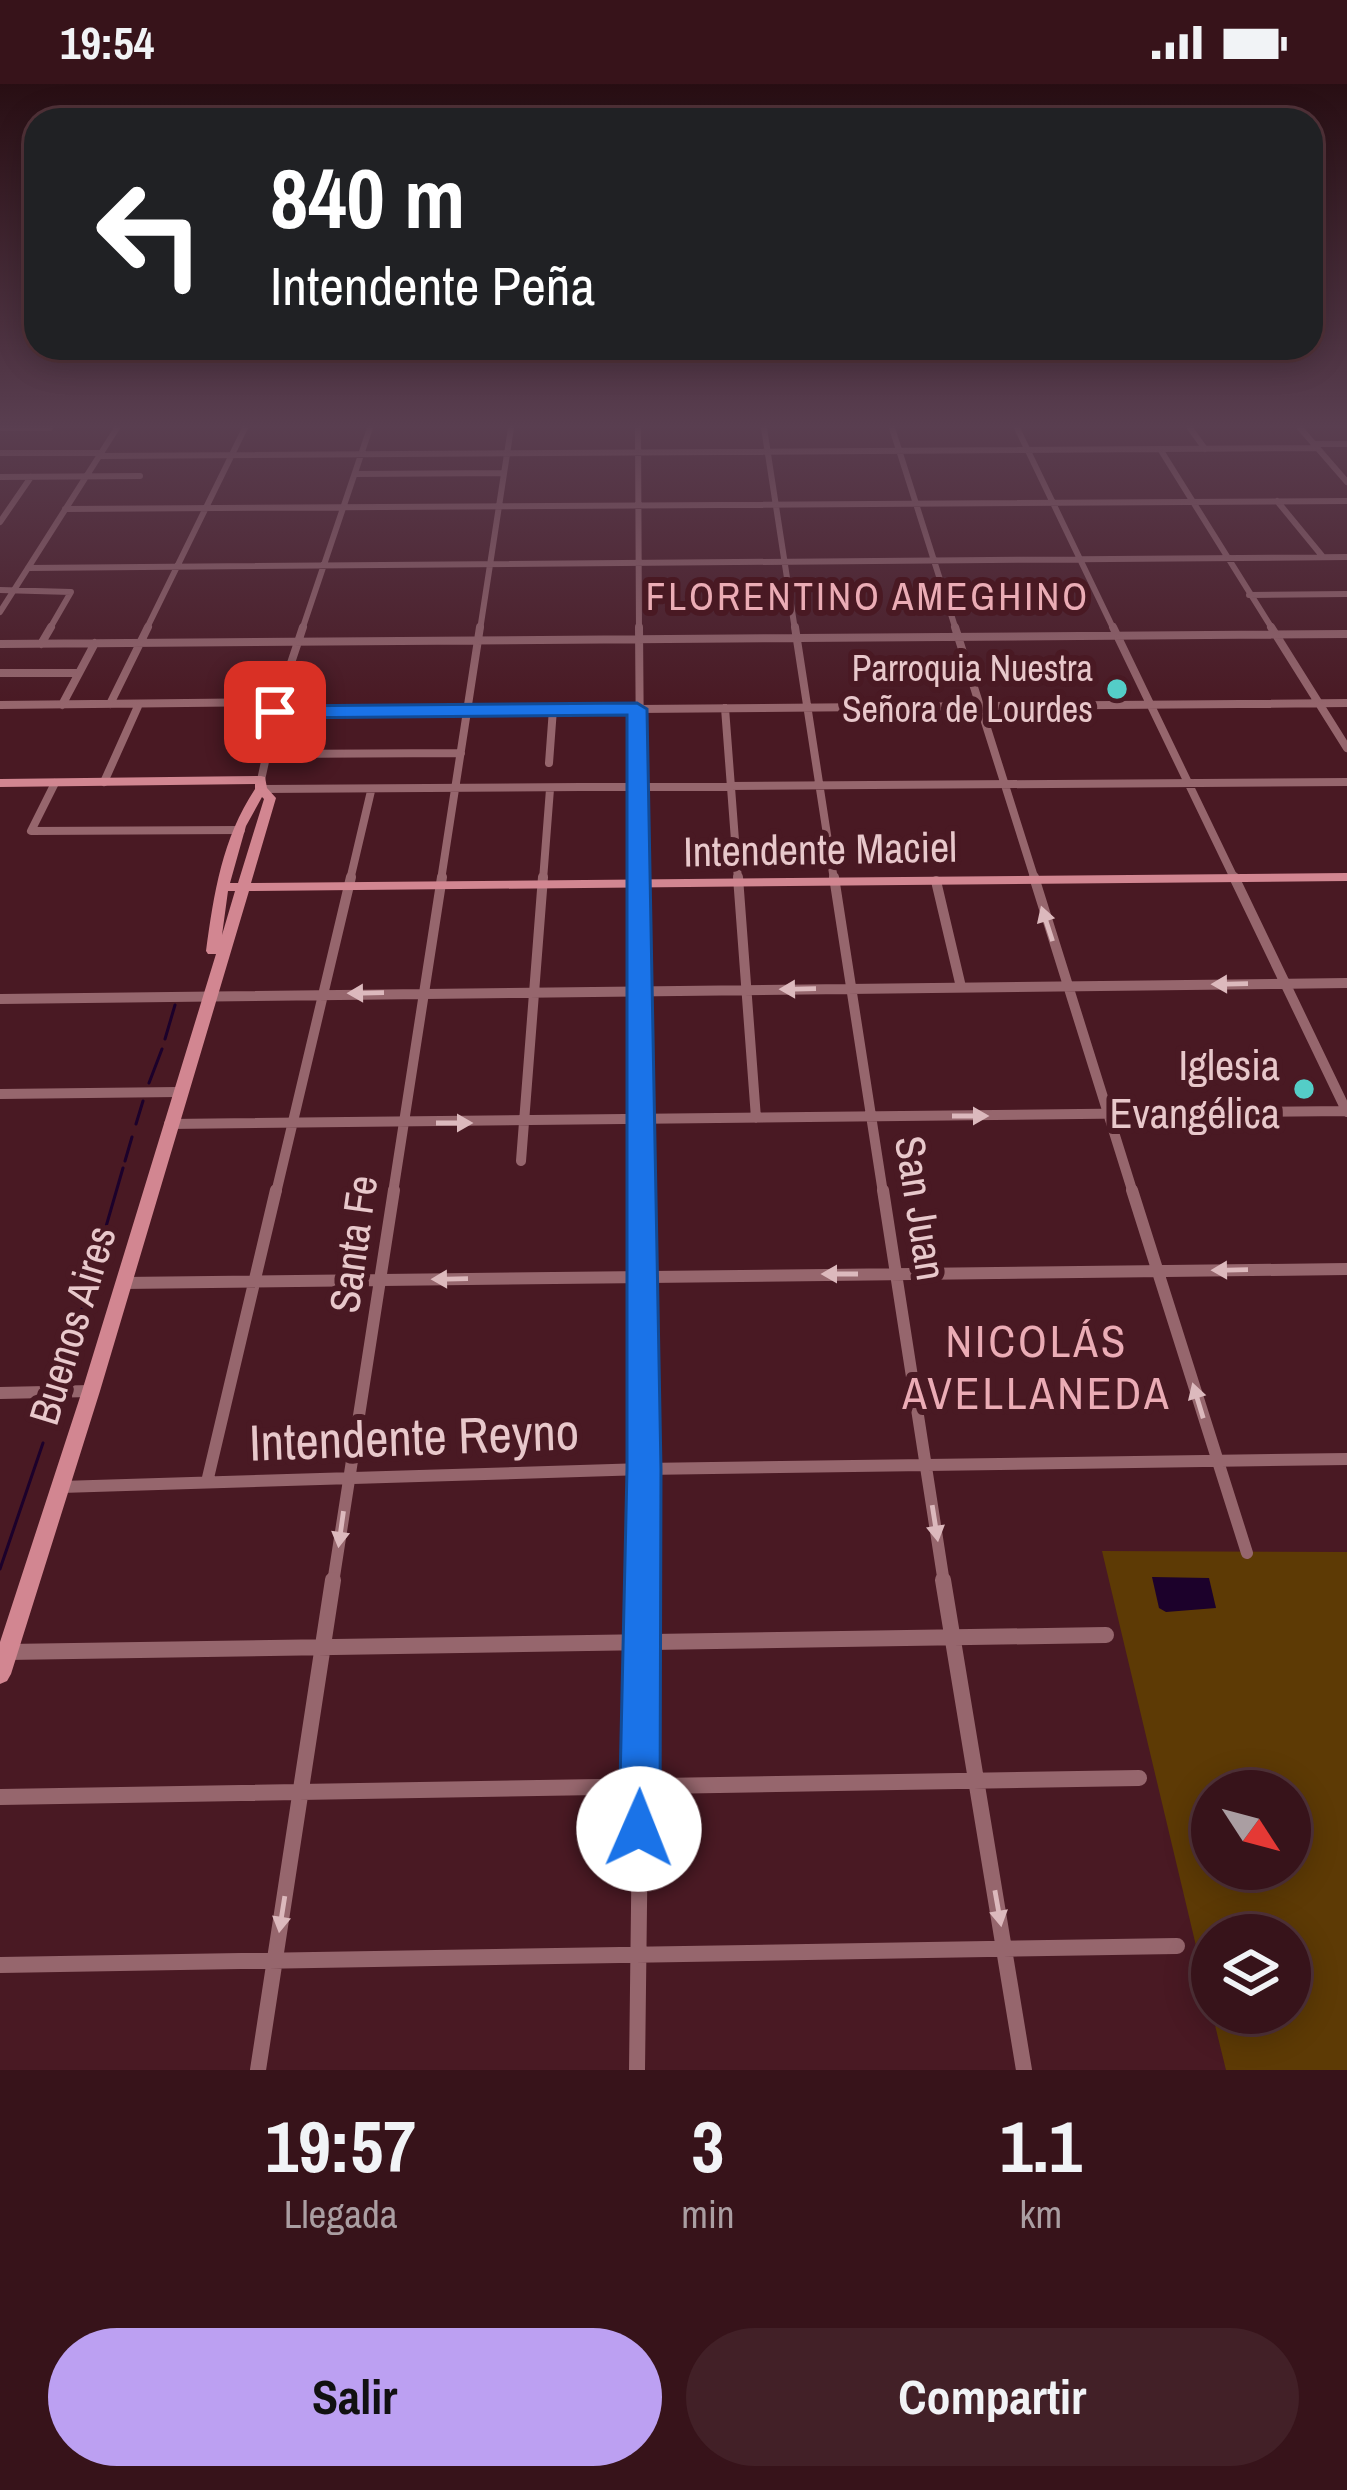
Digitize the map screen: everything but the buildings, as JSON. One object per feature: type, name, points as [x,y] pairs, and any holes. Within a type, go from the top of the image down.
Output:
[{"type":"main road","points":[[0,783],[261,785]]},
{"type":"main road","name":"Buenos Aires","points":[[207,994],[221,887],[261,785]]},
{"type":"main road","name":"Buenos Aires","points":[[0,1674],[91,1391],[269,798],[261,785]]},
{"type":"main road","name":"Intendente Maciel","points":[[221,887],[1347,877]]},
{"type":"street","points":[[0,612],[58,521]]},
{"type":"street","points":[[110,704],[200,521]]},
{"type":"street","name":"Buenos Aires","points":[[261,785],[276,707],[339,521]]},
{"type":"street","name":"Santa Fe","points":[[258,2070],[497,521]]},
{"type":"street","points":[[637,2070],[644,1469],[638,521]]},
{"type":"street","name":"San Juan","points":[[779,521],[1024,2070]]},
{"type":"street","points":[[921,521],[1246,1553]]},
{"type":"street","points":[[169,1124],[1347,1112],[1061,521]]},
{"type":"street","points":[[1207,521],[1347,748]]},
{"type":"street","points":[[1293,521],[1323,557]]},
{"type":"street","points":[[28,568],[1347,557]]},
{"type":"street","points":[[0,590],[70,591],[41,644]]},
{"type":"street","points":[[1249,595],[1347,594]]},
{"type":"street","points":[[0,644],[1347,634]]},
{"type":"street","points":[[62,705],[94,644]]},
{"type":"street","points":[[0,674],[79,673]]},
{"type":"street","points":[[0,718],[3,705],[553,710],[1347,703]]},
{"type":"street","points":[[104,782],[139,704]]},
{"type":"street","points":[[724,708],[756,1118]]},
{"type":"street","points":[[549,764],[553,710]]},
{"type":"street","points":[[265,754],[461,753]]},
{"type":"street","points":[[55,782],[31,831],[241,830]]},
{"type":"street","points":[[261,785],[455,790],[1347,782]]},
{"type":"street","points":[[521,1161],[550,789]]},
{"type":"street","points":[[207,1482],[371,790]]},
{"type":"street","points":[[936,881],[961,987]]},
{"type":"street","points":[[0,999],[1347,983]]},
{"type":"street","points":[[0,1094],[178,1092]]},
{"type":"street","points":[[122,1283],[1347,1268]]},
{"type":"street","points":[[0,1393],[91,1391]]},
{"type":"street","name":"Intendente Reyno","points":[[59,1487],[644,1469],[1347,1459]]},
{"type":"street","points":[[8,1652],[1106,1635]]},
{"type":"street","points":[[0,1797],[1139,1778]]},
{"type":"street","points":[[0,1965],[1177,1946]]},
{"type":"shaded area","points":[[1102,1551],[1347,1552],[1347,2070],[1226,2070],[1217,2034],[1311,2034],[1311,1914],[1191,1914],[1191,1925]]},
{"type":"shaded area","points":[[1152,1577],[1209,1578],[1216,1608],[1166,1612],[1159,1608]]},
{"type":"waterway","points":[[165,1039],[175,1005]]},
{"type":"waterway","points":[[149,1083],[162,1049]]},
{"type":"waterway","points":[[136,1124],[143,1101]]},
{"type":"waterway","points":[[125,1161],[132,1137]]},
{"type":"waterway","points":[[60,1385],[123,1168]]},
{"type":"waterway","points":[[52,1414],[56,1401]]},
{"type":"waterway","points":[[0,1569],[43,1443]]},
{"type":"place","name":"Parroquia Nuestra Señora de Lourdes","points":[[1117,689]]},
{"type":"place","name":"Iglesia Evangélica","points":[[1304,1089]]},
{"type":"district","name":"FLORENTINO AMEGHINO","points":[[868,596]]},
{"type":"district","name":"NICOLÁS AVELLANEDA","points":[[1037,1367]]},
{"type":"route","points":[[275,712],[637,709],[644,1469],[639,1829]]}]
